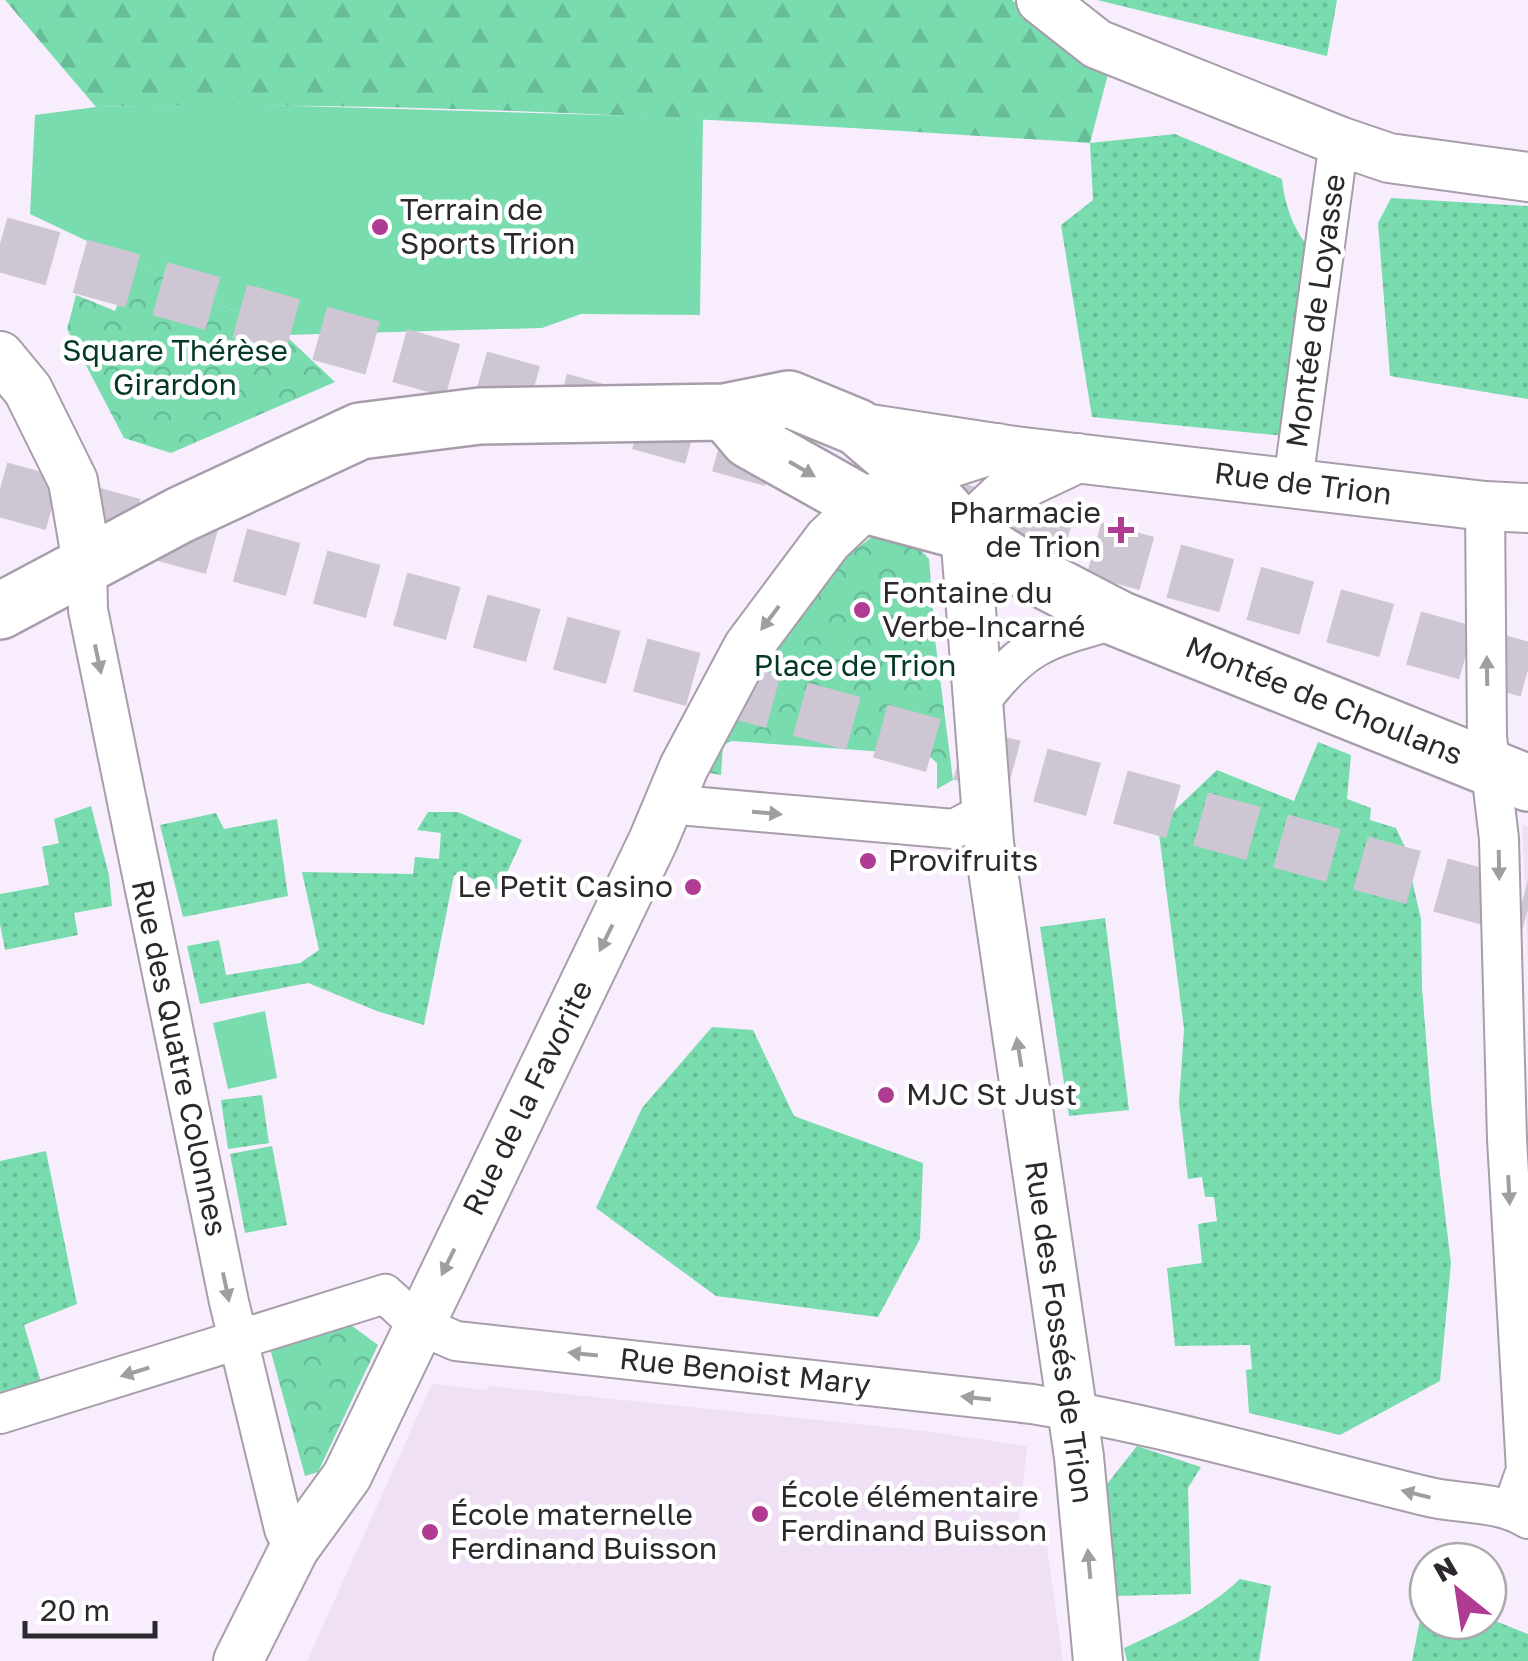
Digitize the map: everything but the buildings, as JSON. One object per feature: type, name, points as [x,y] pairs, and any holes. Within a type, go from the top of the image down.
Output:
[{"type":"main road","points":[[0,612],[87,563],[360,430],[480,416],[725,412],[788,399],[857,427],[913,475],[965,532],[1021,568],[1119,619]]},
{"type":"main road","points":[[725,412],[750,440],[846,522],[965,532]]},
{"type":"main road","name":"Montée de Choulans","points":[[1119,619],[1510,776]]},
{"type":"street","points":[[1041,0],[1097,44],[1339,141],[1389,158],[1528,177]]},
{"type":"street","name":"Montée de Loyasse","points":[[1293,482],[1339,141]]},
{"type":"street","points":[[0,356],[28,390],[73,482],[87,563]]},
{"type":"street","points":[[857,427],[1078,458]]},
{"type":"street","points":[[846,522],[913,475],[998,448]]},
{"type":"street","points":[[978,705],[965,532],[1008,491],[1078,458]]},
{"type":"street","name":"Rue de Trion","points":[[1078,458],[1507,507]]},
{"type":"street","points":[[1507,507],[1488,737],[1510,776],[1498,838],[1517,1138],[1526,1470],[1520,1514]]},
{"type":"street","name":"Rue de la Favorite","points":[[238,1661],[294,1549],[347,1476],[706,722],[748,647],[846,522]]},
{"type":"street","name":"Rue des Quatre Colonnes","points":[[87,563],[88,610],[237,1340],[284,1529],[294,1549]]},
{"type":"street","points":[[978,705],[1002,672],[1022,655],[1052,638],[1119,619]]},
{"type":"street","name":"Rue des Fossés de Trion","points":[[978,705],[986,812],[1073,1411],[1098,1661]]},
{"type":"street","points":[[671,799],[690,806],[954,829],[986,812]]},
{"type":"street","name":"Rue Benoist Mary","points":[[0,1414],[386,1294],[419,1325],[456,1340],[1073,1411],[1432,1498],[1520,1514]]},
{"type":"shaded area","points":[[1522,824],[1528,826],[1528,962]]},
{"type":"shaded area","name":"École élémentaire Ferdinand Buisson","points":[[432,1384],[488,1390],[489,1386],[925,1431],[1027,1446],[1017,1538],[1046,1540],[1063,1661],[307,1661]]},
{"type":"green space","points":[[5,0],[1012,0],[1108,74],[1090,143],[469,109],[96,107]]},
{"type":"green space","points":[[1097,0],[1337,0],[1327,56]]},
{"type":"green space","name":"Terrain de Sports Trion","points":[[227,104],[703,118],[700,315],[581,314],[542,328],[285,335],[30,214],[35,115],[96,107]]},
{"type":"green space","points":[[1175,134],[1282,179],[1291,217],[1312,250],[1286,436],[1092,417],[1061,225],[1093,200],[1090,143]]},
{"type":"green space","points":[[1391,198],[1528,206],[1528,399],[1390,376],[1378,223]]},
{"type":"green space","name":"Square Thérèse Girardon","points":[[134,263],[285,335],[335,382],[171,453],[124,438],[67,329],[76,295],[115,311]]},
{"type":"green space","name":"Place de Trion","points":[[874,535],[916,545],[929,559],[953,780],[937,789],[937,763],[928,755],[732,741],[723,745],[721,775],[704,772],[700,756],[821,577]]},
{"type":"green space","points":[[1318,742],[1351,755],[1347,799],[1371,808],[1370,820],[1396,828],[1404,845],[1421,919],[1431,1100],[1451,1263],[1440,1381],[1340,1435],[1249,1413],[1246,1370],[1252,1369],[1250,1345],[1175,1346],[1167,1268],[1202,1263],[1198,1224],[1217,1221],[1214,1197],[1205,1197],[1202,1177],[1188,1179],[1179,1103],[1184,1029],[1158,826],[1217,770],[1294,801]]},
{"type":"green space","points":[[91,806],[109,875],[112,906],[74,913],[78,935],[5,950],[0,894],[49,885],[42,847],[59,843],[54,819]]},
{"type":"green space","points":[[428,812],[458,812],[522,840],[499,890],[464,875],[454,875],[424,1025],[308,983],[200,1004],[187,946],[219,940],[226,975],[300,963],[319,950],[302,872],[413,874],[415,857],[439,859],[441,833],[417,830]]},
{"type":"green space","points":[[216,813],[224,829],[277,819],[288,896],[183,917],[160,825]]},
{"type":"green space","points":[[1105,918],[1129,1110],[1069,1116],[1040,927]]},
{"type":"green space","points":[[265,1011],[277,1078],[228,1089],[213,1023]]},
{"type":"green space","points":[[712,1027],[753,1030],[794,1116],[923,1163],[920,1239],[878,1317],[716,1296],[596,1208],[642,1108]]},
{"type":"green space","points":[[262,1095],[269,1143],[228,1149],[221,1100]]},
{"type":"green space","points":[[272,1146],[287,1225],[245,1233],[230,1154]]},
{"type":"green space","points":[[46,1151],[77,1304],[24,1325],[41,1382],[0,1392],[0,1161]]},
{"type":"green space","points":[[344,1320],[378,1345],[318,1472],[305,1476],[269,1345]]},
{"type":"green space","points":[[1137,1446],[1201,1467],[1188,1488],[1191,1594],[1117,1596],[1103,1489]]},
{"type":"green space","points":[[1240,1579],[1271,1586],[1259,1661],[1127,1661],[1124,1648],[1200,1610]]},
{"type":"green space","points":[[1508,1626],[1528,1634],[1528,1661],[1412,1661],[1416,1641],[1508,1641]]},
{"type":"tunnel","points":[[0,244],[788,464]]},
{"type":"tunnel","points":[[0,489],[1528,909]]},
{"type":"tunnel","points":[[934,504],[1528,670]]},
{"type":"place","name":"Terrain de Sports Trion","points":[[380,227]]},
{"type":"place","name":"Pharmacie de Trion","points":[[1121,530]]},
{"type":"place","name":"Fontaine du Verbe-Incarné","points":[[862,610]]},
{"type":"place","name":"Provifruits","points":[[868,861]]},
{"type":"place","name":"Le Petit Casino","points":[[693,887]]},
{"type":"place","name":"MJC St Just","points":[[886,1095]]},
{"type":"place","name":"École élémentaire Ferdinand Buisson","points":[[760,1514]]},
{"type":"place","name":"École maternelle Ferdinand Buisson","points":[[430,1532]]}]
